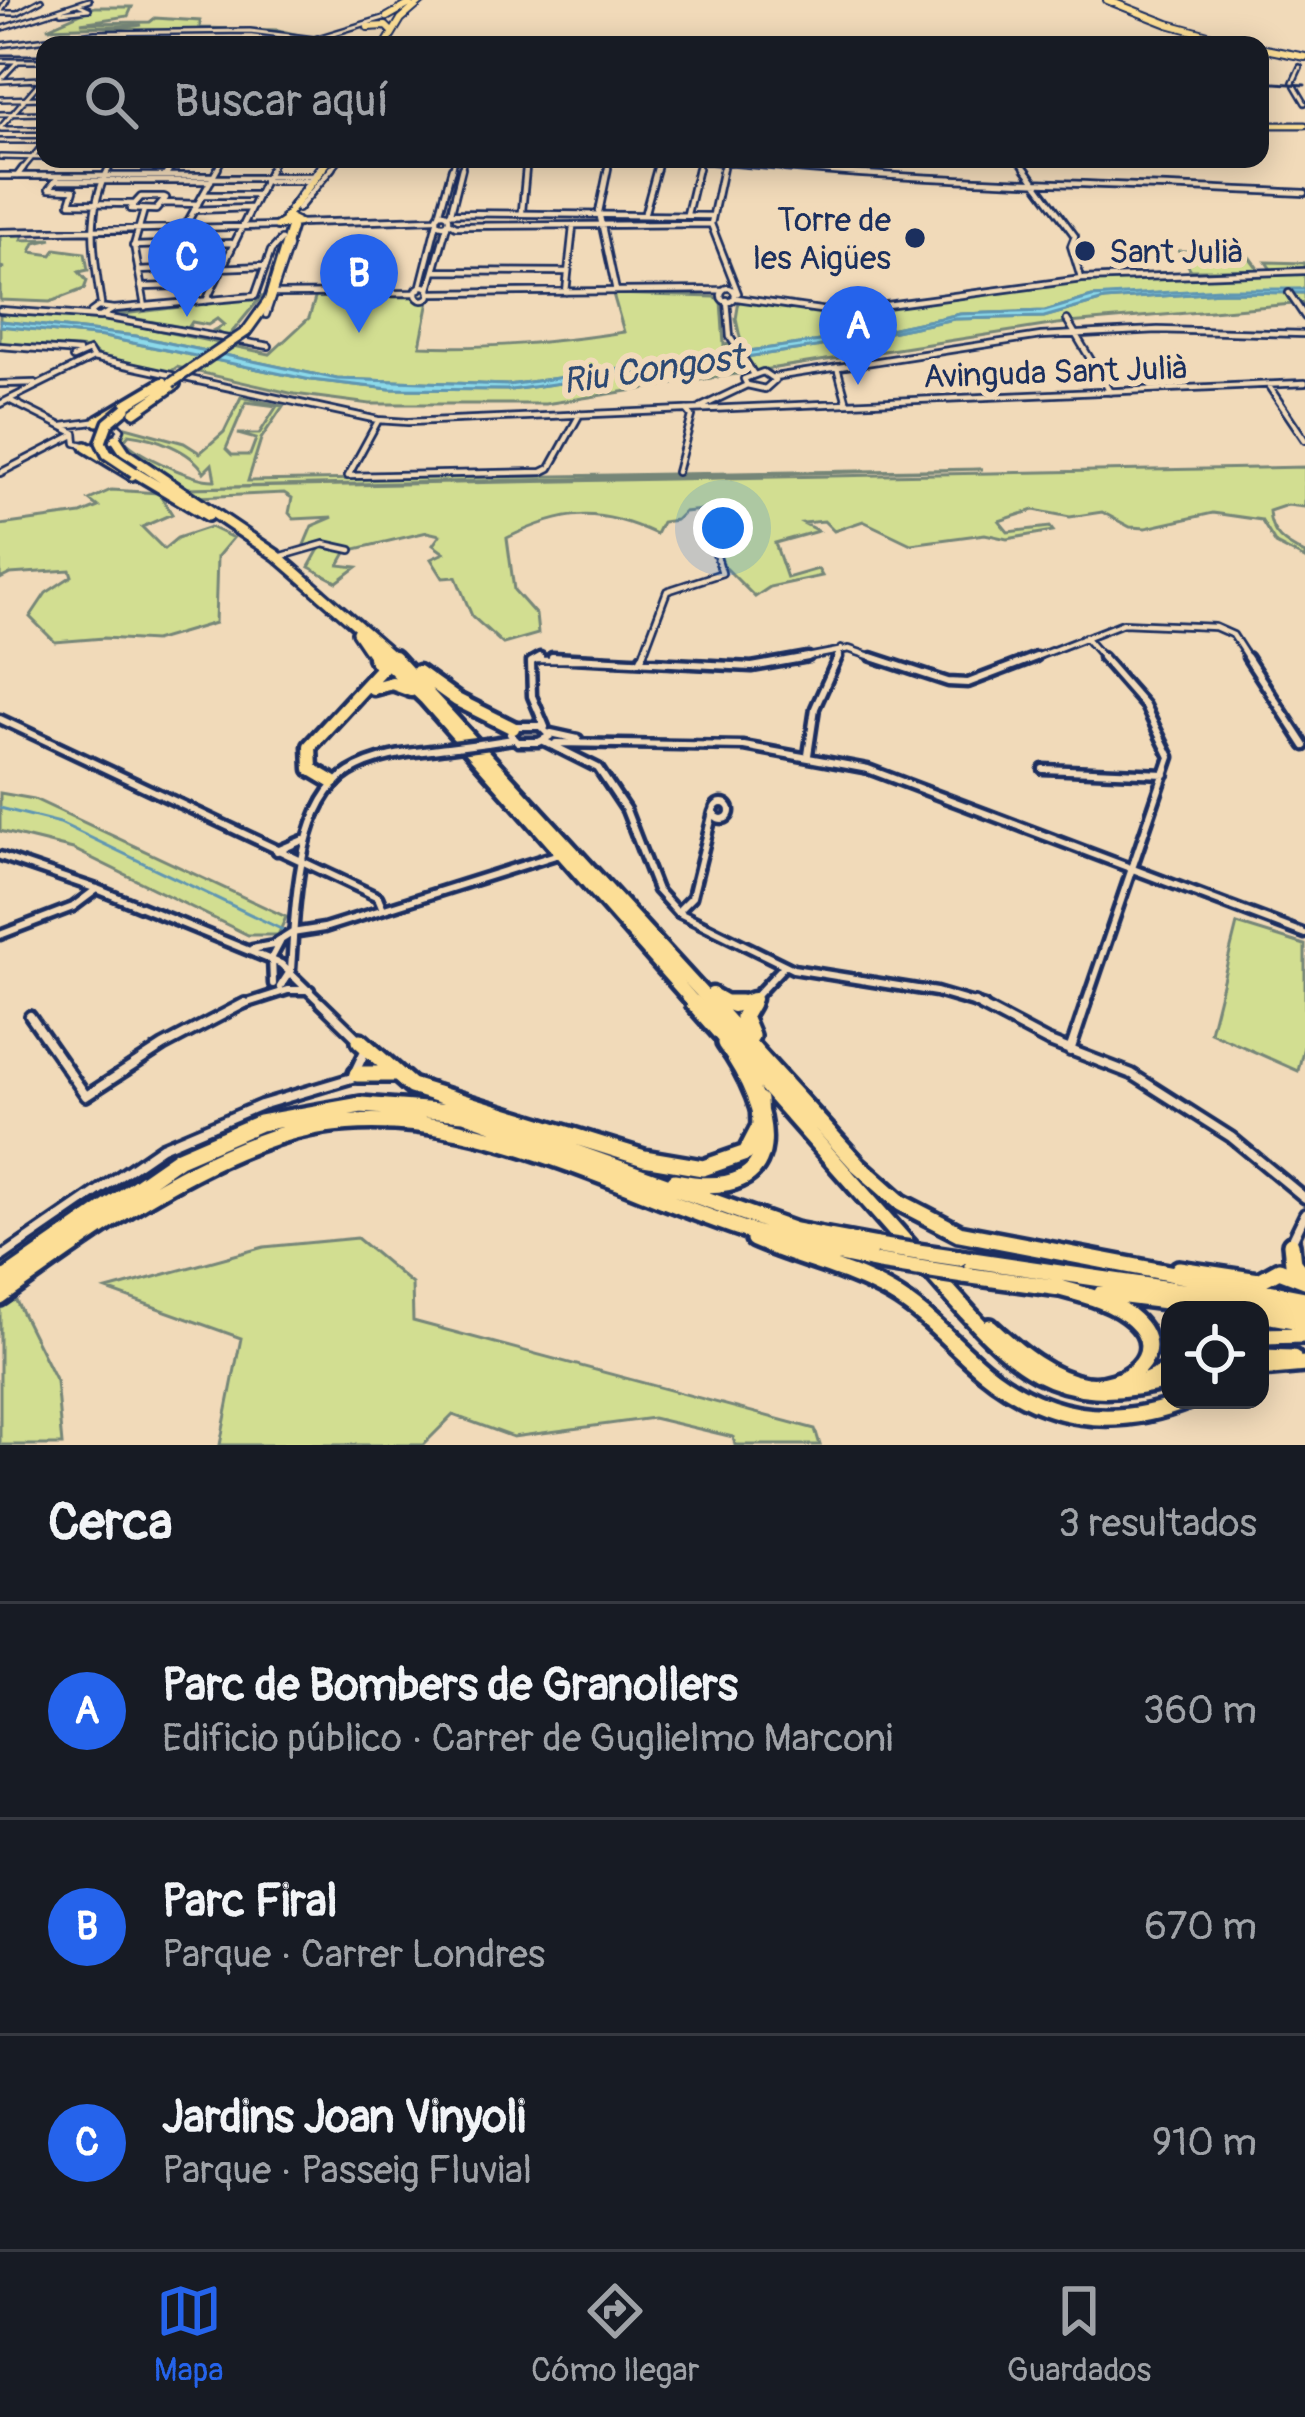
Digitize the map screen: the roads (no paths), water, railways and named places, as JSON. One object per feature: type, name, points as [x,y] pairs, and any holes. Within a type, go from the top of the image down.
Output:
[{"type":"highway","points":[[387,17],[422,0]]},
{"type":"highway","points":[[391,36],[422,0]]},
{"type":"highway","points":[[394,36],[422,0]]},
{"type":"highway","points":[[1103,0],[1205,36]]},
{"type":"highway","points":[[1103,0],[1212,36]]},
{"type":"highway","points":[[368,27],[388,26],[392,32]]},
{"type":"highway","points":[[1269,53],[1303,62]]},
{"type":"highway","points":[[245,330],[262,303],[288,224]]},
{"type":"highway","points":[[214,512],[107,454],[101,442],[108,423],[266,315]]},
{"type":"highway","points":[[98,421],[169,383]]},
{"type":"highway","points":[[119,434],[126,454],[279,557],[400,662],[875,1182],[932,1221],[989,1242],[1305,1299]]},
{"type":"highway","points":[[84,446],[178,498]]},
{"type":"highway","points":[[137,471],[270,559],[357,632],[431,706],[994,1342],[1042,1379],[1076,1391],[1112,1394],[1161,1383]]},
{"type":"highway","points":[[333,782],[311,769],[310,746],[382,668],[357,632]]},
{"type":"highway","points":[[400,662],[513,734]]},
{"type":"highway","points":[[360,696],[382,684],[398,684],[431,706]]},
{"type":"highway","points":[[653,938],[718,1000],[734,1006],[754,999]]},
{"type":"highway","points":[[648,1178],[712,1187],[744,1175],[764,1144],[765,1120],[759,1100],[736,1058],[672,976]]},
{"type":"highway","points":[[743,1022],[754,999]]},
{"type":"highway","points":[[734,1006],[879,1200],[1014,1351],[1072,1382],[1120,1384],[1141,1370],[1148,1348],[1128,1312],[1113,1302],[962,1266]]},
{"type":"highway","points":[[360,1041],[396,1075],[433,1094],[482,1105],[605,1147],[703,1168],[746,1153],[760,1126],[759,1100]]},
{"type":"highway","points":[[357,1074],[396,1075]]},
{"type":"highway","points":[[0,1278],[152,1175],[208,1144],[260,1123],[361,1105],[464,1113],[795,1231],[878,1254]]},
{"type":"highway","points":[[0,1297],[154,1189],[192,1168],[263,1138],[322,1125],[383,1119],[458,1128],[813,1250],[878,1254],[1305,1309]]},
{"type":"highway","points":[[708,1216],[777,1250],[887,1290],[1008,1390],[1046,1409],[1086,1419],[1126,1420],[1167,1409]]},
{"type":"highway","points":[[1291,1244],[1293,1263],[1305,1279]]},
{"type":"highway","points":[[1140,1268],[1171,1268],[1251,1281],[1268,1279],[1279,1270],[1305,1279]]},
{"type":"highway","points":[[1056,1288],[1162,1301]]},
{"type":"highway","points":[[1269,1316],[1305,1322]]},
{"type":"highway","points":[[1269,1336],[1305,1335]]},
{"type":"highway","points":[[1269,1358],[1305,1362]]},
{"type":"highway","points":[[1269,1367],[1305,1362]]},
{"type":"highway","points":[[1112,1394],[1161,1374]]},
{"type":"main road","points":[[1269,125],[1305,125]]},
{"type":"main road","points":[[288,224],[327,168]]},
{"type":"street","points":[[3,3],[0,13],[17,13],[40,0]]},
{"type":"street","points":[[0,29],[89,0]]},
{"type":"street","points":[[58,10],[69,14],[89,9],[78,2]]},
{"type":"street","points":[[327,36],[368,27],[387,17]]},
{"type":"street","points":[[65,36],[250,31],[283,36]]},
{"type":"street","points":[[0,45],[36,40]]},
{"type":"street","points":[[0,61],[36,61]]},
{"type":"street","points":[[0,80],[18,61]]},
{"type":"street","points":[[1303,62],[1294,84],[1305,103]]},
{"type":"street","points":[[0,80],[36,78]]},
{"type":"street","points":[[0,128],[36,87]]},
{"type":"street","points":[[0,99],[36,98]]},
{"type":"street","points":[[0,113],[36,113]]},
{"type":"street","points":[[0,128],[36,129]]},
{"type":"street","points":[[0,141],[36,141]]},
{"type":"street","points":[[17,176],[36,153]]},
{"type":"street","points":[[0,157],[36,158]]},
{"type":"street","points":[[108,168],[101,178],[89,230],[103,317],[145,307],[255,296],[288,224]]},
{"type":"street","points":[[152,197],[170,168]]},
{"type":"street","points":[[175,244],[218,168]]},
{"type":"street","points":[[206,301],[270,168]]},
{"type":"street","points":[[266,315],[289,247],[292,201],[322,168]]},
{"type":"street","points":[[452,168],[417,291],[421,298],[431,291],[722,291],[834,312],[1082,279],[1305,271]]},
{"type":"street","points":[[431,291],[462,168]]},
{"type":"street","points":[[522,211],[526,168]]},
{"type":"street","points":[[608,168],[599,212],[616,291]]},
{"type":"street","points":[[645,212],[657,168]]},
{"type":"street","points":[[687,214],[698,168]]},
{"type":"street","points":[[723,168],[711,224],[736,292]]},
{"type":"street","points":[[792,168],[927,180],[1305,193]]},
{"type":"street","points":[[1025,168],[1075,236],[1071,246],[1082,279]]},
{"type":"street","points":[[0,176],[310,178]]},
{"type":"street","points":[[57,178],[49,189],[74,190],[70,203],[134,203]]},
{"type":"street","points":[[202,195],[257,194]]},
{"type":"street","points":[[152,197],[166,198],[156,210],[132,210],[137,198],[152,197]]},
{"type":"street","points":[[163,203],[250,208]]},
{"type":"street","points":[[144,210],[133,228],[133,246],[145,307]]},
{"type":"street","points":[[0,232],[437,219],[460,211],[712,216]]},
{"type":"street","points":[[450,216],[456,226]]},
{"type":"street","points":[[445,232],[456,226],[711,224]]},
{"type":"street","points":[[566,292],[573,227]]},
{"type":"street","points":[[133,246],[234,243]]},
{"type":"street","points":[[138,271],[266,266]]},
{"type":"street","points":[[434,271],[568,272]]},
{"type":"street","points":[[1275,274],[1281,280]]},
{"type":"street","points":[[141,287],[213,284]]},
{"type":"street","points":[[276,294],[417,291]]},
{"type":"street","points":[[722,291],[731,340],[753,372],[774,377],[962,345],[1076,333],[1305,334]]},
{"type":"street","points":[[727,300],[736,292]]},
{"type":"street","points":[[1289,293],[1305,317]]},
{"type":"street","points":[[0,310],[82,314],[98,308],[269,346]]},
{"type":"street","points":[[1067,320],[1110,392]]},
{"type":"street","name":"Avinguda Sant Julià","points":[[1,346],[74,359],[92,352],[93,358],[378,420],[1305,383]]},
{"type":"street","points":[[0,404],[45,381],[74,359],[93,358]]},
{"type":"street","points":[[837,368],[847,403]]},
{"type":"street","points":[[747,386],[746,376],[753,372]]},
{"type":"street","points":[[677,472],[692,416],[687,410],[747,386],[765,389],[775,384],[774,377]]},
{"type":"street","points":[[49,451],[119,434],[130,410],[188,380]]},
{"type":"street","points":[[0,383],[45,381]]},
{"type":"street","points":[[18,385],[21,394]]},
{"type":"street","points":[[1268,386],[1305,440]]},
{"type":"street","points":[[765,389],[779,406]]},
{"type":"street","points":[[11,401],[63,426],[84,446]]},
{"type":"street","points":[[378,420],[348,476],[542,472],[550,467],[580,414]]},
{"type":"street","points":[[63,426],[116,423],[119,434]]},
{"type":"street","points":[[0,473],[49,451],[84,426]]},
{"type":"street","points":[[640,662],[667,591],[722,573],[715,550],[726,534]]},
{"type":"street","points":[[279,557],[322,543],[351,550]]},
{"type":"street","points":[[547,743],[547,729],[535,709],[530,667],[536,658],[752,667],[841,649],[865,652],[948,682],[968,683],[1137,621],[1228,632],[1305,746]]},
{"type":"street","points":[[1070,1051],[1170,751],[1129,683],[1085,637]]},
{"type":"street","points":[[808,755],[815,708],[841,649]]},
{"type":"street","points":[[30,1016],[86,1096],[147,1055],[261,996],[290,970],[289,937],[305,838],[314,809],[333,782],[371,761],[487,743],[513,734],[527,724],[535,709]]},
{"type":"street","points":[[0,719],[378,897],[382,909]]},
{"type":"street","points":[[527,724],[587,742]]},
{"type":"street","points":[[513,734],[547,743],[598,768],[626,810],[657,890],[677,911],[784,966],[957,997],[1146,1083],[1231,1137],[1305,1198]]},
{"type":"street","points":[[598,742],[598,768]]},
{"type":"street","points":[[547,743],[725,744],[808,755],[915,785],[1305,934]]},
{"type":"street","points":[[1043,769],[1165,774]]},
{"type":"street","points":[[677,911],[692,897],[716,805],[726,804],[731,813],[713,824]]},
{"type":"street","points":[[713,812],[723,818]]},
{"type":"street","points":[[274,851],[290,849],[305,838]]},
{"type":"street","points":[[247,950],[562,853]]},
{"type":"street","points":[[0,856],[270,958],[313,991],[360,1041],[365,1057],[357,1074],[345,1082],[214,1123],[162,1147],[0,1258]]},
{"type":"street","points":[[0,935],[73,907],[98,890]]},
{"type":"street","points":[[270,958],[289,937]]},
{"type":"street","points":[[270,958],[275,986]]},
{"type":"street","points":[[754,999],[784,966]]},
{"type":"street","points":[[275,986],[313,991]]},
{"type":"street","points":[[1279,1270],[1305,1214]]},
{"type":"water","name":"Riu Congost","points":[[1220,289],[1305,289],[1305,293],[1221,292],[1104,300],[1044,317],[954,319],[816,347],[511,390],[390,389],[311,380],[104,337],[0,326],[0,321],[136,336],[337,379],[508,385],[856,336],[960,314],[1045,311],[1092,297]]},
{"type":"waterway","points":[[0,808],[60,823],[283,930]]},
{"type":"railway","points":[[0,55],[36,55]]},
{"type":"railway","points":[[1269,83],[1305,85]]},
{"type":"place","name":"Torre de les Aigües","points":[[915,238]]},
{"type":"place","name":"Sant Julià","points":[[1085,251]]},
{"type":"place","name":"Jardins Joan Vinyoli","points":[[187,317]]},
{"type":"place","name":"Parc Firal","points":[[359,333]]},
{"type":"place","name":"Parc de Bombers de Granollers","points":[[858,385]]}]
